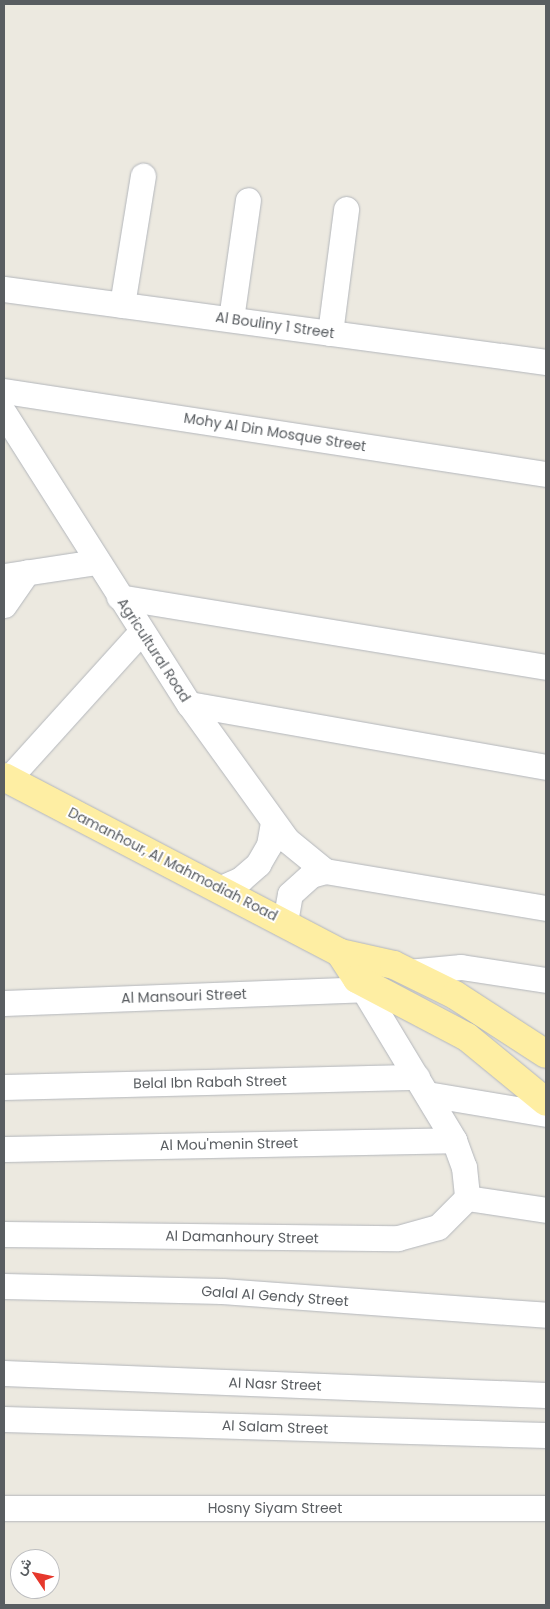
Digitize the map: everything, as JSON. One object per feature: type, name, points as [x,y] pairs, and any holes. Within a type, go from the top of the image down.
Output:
[{"type":"main road","name":"Damanhour, Al Mahmodiah Road","points":[[6,778],[221,888],[340,953]]},
{"type":"main road","points":[[340,953],[408,972],[492,1017],[546,1054]]},
{"type":"main road","points":[[340,953],[361,984],[467,1037],[546,1102]]},
{"type":"street","points":[[122,305],[143,176]]},
{"type":"street","points":[[231,319],[248,200]]},
{"type":"street","points":[[330,333],[346,209]]},
{"type":"street","name":"Al Bouliny 1 Street","points":[[4,289],[546,362]]},
{"type":"street","name":"Mohy Al Din Mosque Street","points":[[4,391],[546,474]]},
{"type":"street","name":"Agricultural Road","points":[[7,426],[97,562],[140,632],[274,823],[325,871]]},
{"type":"street","points":[[4,605],[15,574],[97,562]]},
{"type":"street","points":[[119,597],[546,667]]},
{"type":"street","points":[[6,778],[140,632]]},
{"type":"street","points":[[189,704],[546,767]]},
{"type":"street","points":[[221,888],[242,879],[258,864],[269,845],[274,823]]},
{"type":"street","points":[[285,922],[290,894],[311,875],[325,871],[546,908]]},
{"type":"street","points":[[408,972],[461,967],[546,980]]},
{"type":"street","points":[[361,984],[454,1140],[464,1167],[467,1198],[546,1210]]},
{"type":"street","name":"Al Mansouri Street","points":[[4,1003],[361,984]]},
{"type":"street","name":"Belal Ibn Rabah Street","points":[[4,1087],[422,1085],[546,1114]]},
{"type":"street","name":"Al Mou'menin Street","points":[[4,1149],[454,1140]]},
{"type":"street","name":"Al Damanhoury Street","points":[[4,1234],[398,1238],[438,1227],[467,1198]]},
{"type":"street","name":"Galal Al Gendy Street","points":[[4,1286],[222,1291],[546,1315]]},
{"type":"street","name":"Al Nasr Street","points":[[4,1373],[546,1395]]},
{"type":"street","name":"Al Salam Street","points":[[4,1419],[546,1435]]},
{"type":"street","name":"Hosny Siyam Street","points":[[4,1508],[546,1508]]}]
